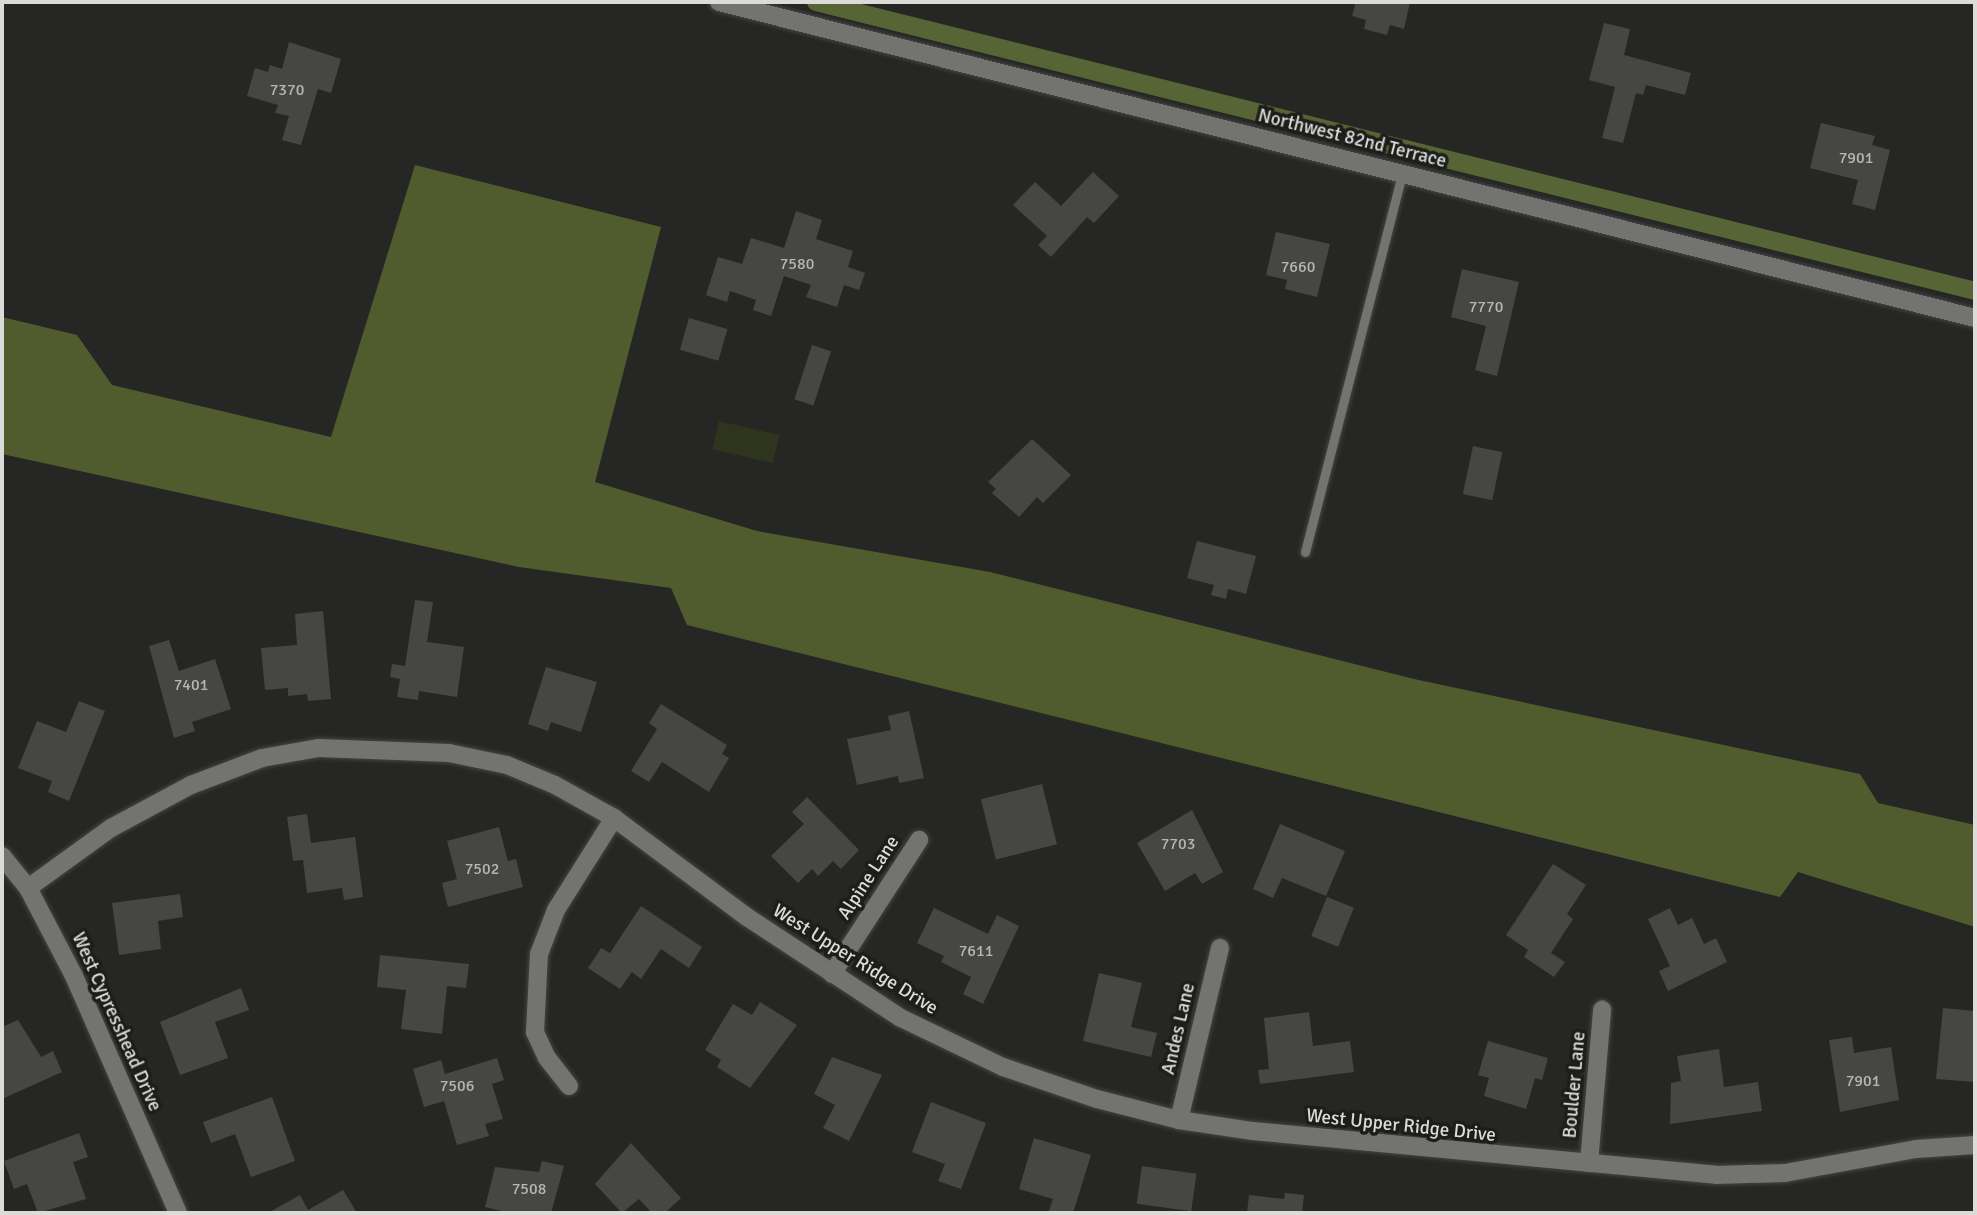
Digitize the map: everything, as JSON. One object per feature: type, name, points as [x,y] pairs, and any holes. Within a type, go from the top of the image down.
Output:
[{"type":"street","name":"Northwest 82nd Terrace","points":[[719,2],[1975,318]]},
{"type":"street","name":"West Upper Ridge Drive","points":[[28,888],[111,828],[191,785],[262,758],[319,748],[436,751],[507,765],[555,785],[614,818],[832,974],[901,1018],[1003,1067],[1097,1099],[1179,1120],[1508,1158],[1716,1175],[1784,1174],[1916,1149],[1975,1145]]},
{"type":"street","points":[[569,1086],[547,1058],[535,1032],[539,954],[556,910],[614,818]]},
{"type":"street","name":"Alpine Lane","points":[[832,974],[919,840]]},
{"type":"street","name":"West Cypresshead Drive","points":[[2,856],[28,888],[74,976],[178,1213]]},
{"type":"street","name":"Andes Lane","points":[[1179,1120],[1220,948]]},
{"type":"street","name":"Boulder Lane","points":[[1589,1163],[1602,1010]]},
{"type":"lane","points":[[1305,552],[1402,173]]},
{"type":"green space","points":[[415,165],[661,227],[595,482],[757,531],[990,572],[1414,679],[1860,774],[1878,803],[1975,825],[1975,927],[1798,872],[1780,897],[687,625],[671,588],[519,567],[2,454],[2,317],[77,335],[112,385],[331,437]]},
{"type":"green space","points":[[719,421],[779,435],[773,463],[712,449]]},
{"type":"building","points":[[1356,2],[1410,2],[1404,29],[1390,25],[1387,35],[1364,29],[1366,20],[1352,16]]},
{"type":"building","points":[[1604,23],[1630,29],[1624,55],[1691,73],[1685,95],[1646,85],[1643,95],[1636,93],[1623,143],[1602,138],[1615,87],[1589,80]]},
{"type":"building","points":[[289,42],[341,59],[331,93],[318,89],[301,145],[282,140],[289,116],[275,113],[278,105],[247,96],[255,68],[268,72],[270,65],[282,69]]},
{"type":"building","points":[[1821,123],[1875,136],[1872,145],[1890,150],[1875,210],[1852,204],[1858,180],[1810,168]]},
{"type":"building","points":[[1093,172],[1119,196],[1094,223],[1087,217],[1051,257],[1038,245],[1047,236],[1013,205],[1035,182],[1061,206]]},
{"type":"building","points":[[796,211],[822,220],[816,239],[853,251],[848,267],[865,273],[859,290],[844,285],[837,307],[806,297],[811,285],[784,276],[771,316],[753,310],[756,300],[730,291],[727,302],[706,295],[718,257],[742,264],[751,238],[784,248]]},
{"type":"building","points":[[1276,232],[1330,244],[1317,297],[1285,289],[1287,280],[1266,275]]},
{"type":"building","points":[[1462,269],[1519,282],[1497,376],[1475,370],[1486,326],[1451,317]]},
{"type":"building","points":[[689,318],[727,329],[718,361],[680,350]]},
{"type":"building","points":[[812,345],[831,351],[813,405],[794,399]]},
{"type":"building","points":[[1032,439],[1071,475],[1043,503],[1037,497],[1019,517],[992,493],[996,489],[988,482]]},
{"type":"building","points":[[1473,446],[1502,452],[1492,500],[1463,494]]},
{"type":"building","points":[[1197,541],[1256,556],[1246,594],[1228,589],[1226,599],[1211,595],[1214,585],[1187,578]]},
{"type":"building","points":[[415,600],[433,602],[427,642],[464,647],[457,697],[419,691],[418,700],[397,697],[400,679],[390,677],[392,664],[405,666]]},
{"type":"building","points":[[323,611],[331,699],[308,701],[307,694],[288,696],[288,688],[265,690],[261,648],[297,645],[295,614]]},
{"type":"building","points":[[169,640],[179,671],[215,659],[231,709],[192,722],[195,731],[174,738],[149,646]]},
{"type":"building","points":[[546,667],[597,682],[581,732],[551,722],[548,731],[528,724]]},
{"type":"building","points":[[79,701],[105,711],[69,801],[48,792],[52,781],[18,768],[37,721],[66,732]]},
{"type":"building","points":[[661,704],[727,745],[722,754],[729,758],[709,792],[662,762],[649,782],[631,771],[657,729],[649,723]]},
{"type":"building","points":[[909,711],[924,778],[899,783],[898,776],[857,785],[847,739],[891,730],[888,716]]},
{"type":"building","points":[[1042,784],[1057,844],[996,859],[981,799]]},
{"type":"building","points":[[807,797],[859,850],[841,869],[833,861],[818,876],[812,869],[798,883],[771,856],[804,824],[792,812]]},
{"type":"building","points":[[1192,810],[1223,872],[1202,884],[1195,873],[1165,891],[1137,843]]},
{"type":"building","points":[[307,814],[311,843],[355,837],[363,897],[344,900],[342,888],[307,893],[303,860],[293,861],[287,817]]},
{"type":"building","points":[[1280,824],[1345,851],[1326,896],[1282,878],[1273,898],[1253,889]]},
{"type":"building","points":[[499,827],[508,861],[516,859],[523,887],[448,907],[442,883],[457,879],[447,841]]},
{"type":"building","points":[[1553,864],[1586,885],[1567,914],[1573,919],[1551,953],[1565,962],[1554,977],[1524,957],[1528,950],[1506,935]]},
{"type":"building","points":[[180,894],[183,917],[158,921],[161,949],[119,955],[112,903]]},
{"type":"building","points":[[1327,897],[1354,908],[1338,947],[1311,936]]},
{"type":"building","points":[[641,906],[702,947],[689,968],[661,949],[641,979],[632,972],[620,989],[588,968],[601,948],[610,953]]},
{"type":"building","points":[[934,908],[988,934],[997,915],[1019,926],[983,1004],[963,994],[971,977],[941,962],[944,956],[917,943]]},
{"type":"building","points":[[1670,908],[1678,925],[1692,918],[1704,944],[1716,938],[1727,962],[1668,991],[1659,971],[1670,966],[1648,919]]},
{"type":"building","points":[[380,955],[469,964],[466,988],[447,986],[442,1034],[401,1029],[406,990],[377,987]]},
{"type":"building","points":[[1099,973],[1142,983],[1131,1027],[1157,1033],[1151,1057],[1083,1041]]},
{"type":"building","points":[[241,988],[249,1010],[215,1022],[228,1058],[180,1075],[160,1022]]},
{"type":"building","points":[[760,1002],[797,1025],[750,1088],[717,1067],[721,1060],[705,1050],[733,1004],[752,1015]]},
{"type":"building","points":[[1943,1008],[1975,1011],[1975,1082],[1936,1079]]},
{"type":"building","points":[[1309,1012],[1313,1046],[1350,1041],[1354,1072],[1260,1084],[1258,1070],[1269,1069],[1264,1018]]},
{"type":"building","points":[[18,1020],[41,1057],[53,1051],[62,1072],[2,1099],[2,1027]]},
{"type":"building","points":[[1852,1037],[1854,1053],[1891,1047],[1899,1100],[1840,1112],[1829,1040]]},
{"type":"building","points":[[1488,1041],[1548,1058],[1542,1080],[1535,1078],[1526,1109],[1484,1096],[1489,1078],[1478,1075]]},
{"type":"building","points":[[1719,1049],[1724,1087],[1758,1082],[1762,1111],[1670,1124],[1671,1083],[1681,1081],[1677,1056]]},
{"type":"building","points":[[832,1057],[882,1075],[849,1141],[823,1128],[835,1105],[814,1094]]},
{"type":"building","points":[[497,1058],[504,1080],[492,1084],[503,1119],[485,1124],[489,1136],[457,1145],[444,1101],[424,1107],[413,1069],[441,1060],[445,1074]]},
{"type":"building","points":[[272,1097],[295,1161],[251,1177],[235,1134],[211,1143],[203,1122]]},
{"type":"building","points":[[931,1102],[986,1123],[961,1189],[938,1181],[945,1164],[912,1152]]},
{"type":"building","points":[[79,1133],[88,1157],[73,1162],[86,1199],[38,1213],[27,1184],[14,1189],[4,1161]]},
{"type":"building","points":[[1034,1138],[1091,1155],[1073,1213],[1048,1213],[1053,1199],[1019,1189]]},
{"type":"building","points":[[631,1143],[681,1198],[665,1213],[652,1213],[639,1199],[622,1213],[595,1184]]},
{"type":"building","points":[[542,1161],[564,1166],[551,1213],[509,1213],[485,1207],[495,1167],[539,1172]]},
{"type":"building","points":[[1142,1166],[1196,1174],[1191,1211],[1137,1204]]},
{"type":"building","points":[[343,1190],[357,1213],[268,1213],[300,1195],[308,1210]]},
{"type":"building","points":[[1285,1193],[1304,1195],[1302,1213],[1247,1213],[1249,1195],[1284,1199]]},
{"type":"waterway","points":[[816,2],[1975,291]]}]
